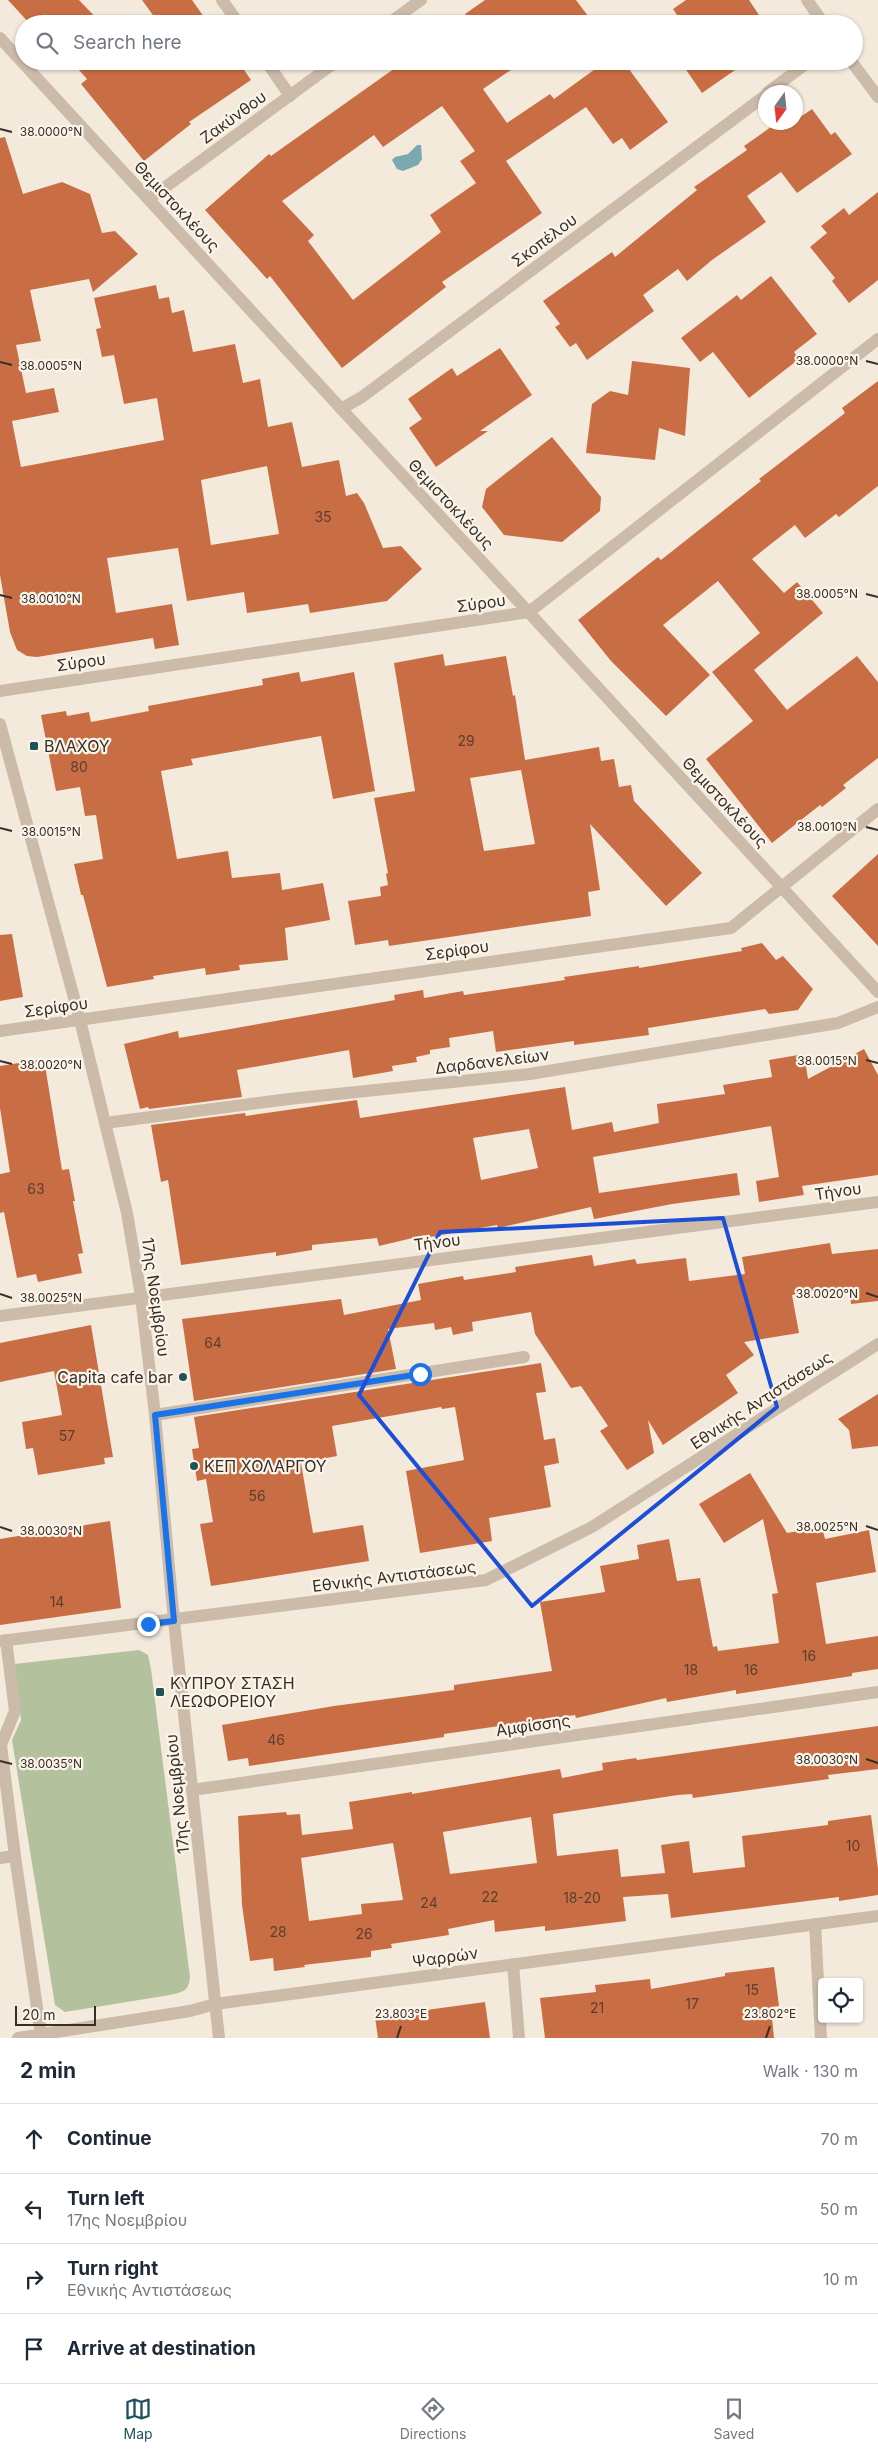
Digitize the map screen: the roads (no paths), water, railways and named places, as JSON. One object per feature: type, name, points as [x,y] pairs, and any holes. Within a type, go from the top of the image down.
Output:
[{"type":"street","points":[[222,0],[233,15]]},
{"type":"street","points":[[400,15],[421,0]]},
{"type":"street","points":[[807,0],[818,15]]},
{"type":"street","name":"Θεμιστοκλέους","points":[[0,38],[15,54]]},
{"type":"street","name":"Θεμιστοκλέους","points":[[29,70],[878,992]]},
{"type":"street","points":[[272,70],[290,96]]},
{"type":"street","name":"Ζακύνθου","points":[[149,200],[325,70]]},
{"type":"street","name":"Σκοπέλου","points":[[779,85],[798,70]]},
{"type":"street","points":[[858,70],[878,97]]},
{"type":"street","name":"Σκοπέλου","points":[[342,409],[362,397],[758,101]]},
{"type":"street","name":"Σύρου","points":[[0,691],[529,612],[878,338]]},
{"type":"street","name":"17ης Νοεμβρίου","points":[[0,724],[80,1020],[127,1213],[141,1296],[219,2038]]},
{"type":"street","name":"Σερίφου","points":[[0,1031],[731,928],[878,809]]},
{"type":"street","name":"Δαρδανελείων","points":[[105,1123],[288,1099],[530,1074],[838,1023],[878,1007]]},
{"type":"street","name":"Τήνου","points":[[0,1316],[141,1296],[878,1202]]},
{"type":"street","name":"Εθνικής Αντιστάσεως","points":[[3,1641],[174,1621],[486,1580],[592,1527],[878,1344]]},
{"type":"street","points":[[155,1415],[524,1357]]},
{"type":"street","points":[[3,1641],[15,1711],[1,1746],[41,2035]]},
{"type":"street","name":"Αμφίσσης","points":[[192,1790],[878,1692]]},
{"type":"street","points":[[0,1858],[15,1856]]},
{"type":"street","name":"Ψαρρών","points":[[18,2038],[190,2011],[215,2004],[878,1916]]},
{"type":"street","points":[[815,1924],[821,2038]]},
{"type":"street","points":[[513,1964],[519,2038]]},
{"type":"water","points":[[417,145],[421,145],[422,159],[418,165],[403,171],[397,169],[392,160],[395,157],[408,154]]},
{"type":"place","name":"ΒΛΑΧΟΥ","points":[[34,746]]},
{"type":"place","name":"Capita cafe bar","points":[[183,1377]]},
{"type":"place","name":"ΚΕΠ ΧΟΛΑΡΓΟΥ","points":[[194,1466]]},
{"type":"place","name":"ΚΥΠΡΟΥ ΣΤΑΣΗ ΛΕΩΦΟΡΕΙΟΥ","points":[[160,1692]]}]
